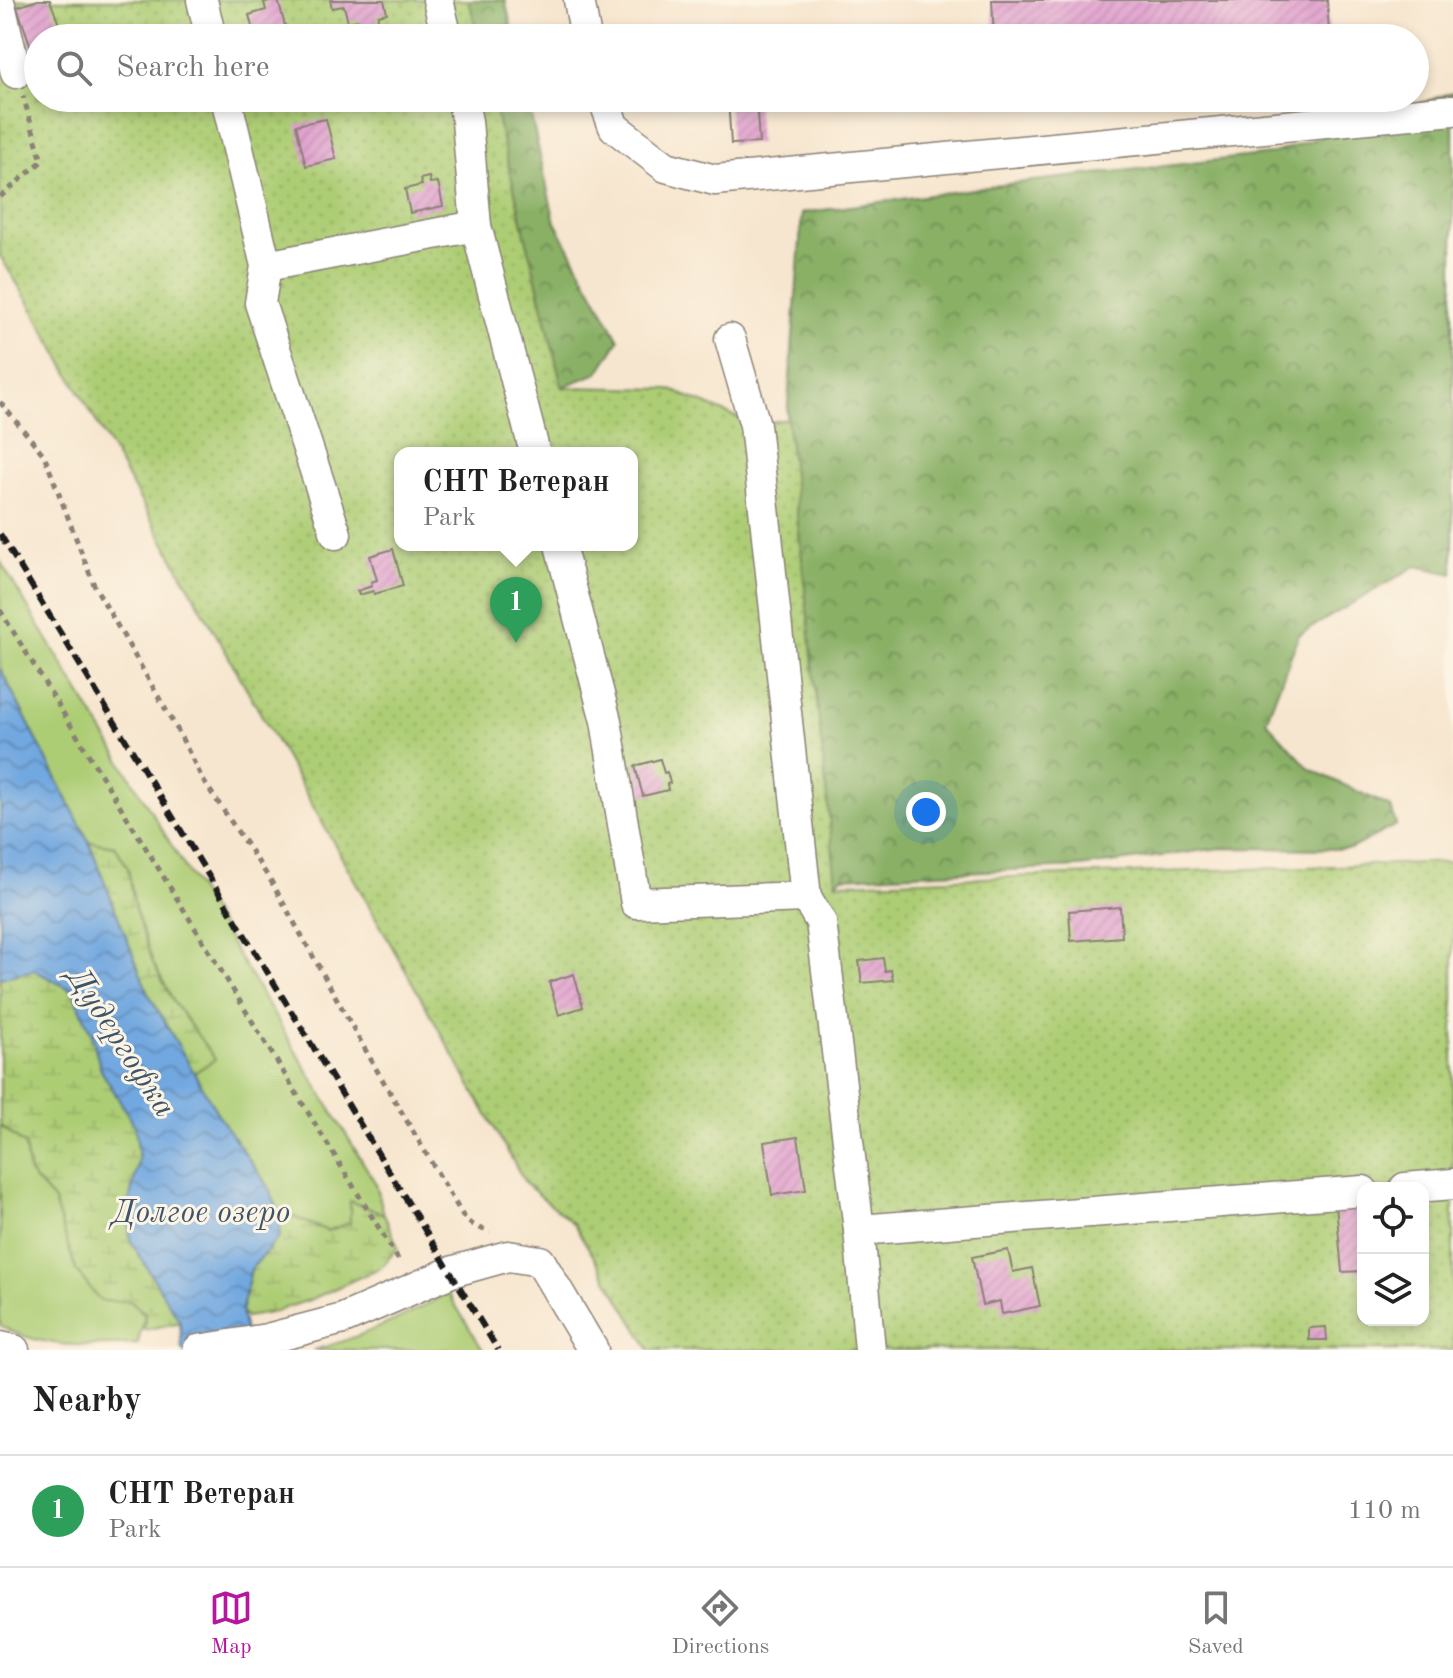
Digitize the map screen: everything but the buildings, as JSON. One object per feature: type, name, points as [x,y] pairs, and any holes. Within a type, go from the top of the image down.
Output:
[{"type":"street","points":[[202,0],[208,24]]},
{"type":"street","points":[[438,0],[444,24]]},
{"type":"street","points":[[579,0],[583,24]]},
{"type":"street","points":[[0,5],[16,73]]},
{"type":"street","points":[[608,112],[614,127],[666,167],[715,180],[1453,110]]},
{"type":"street","points":[[229,112],[266,266],[260,303],[336,534]]},
{"type":"street","points":[[465,112],[476,226],[533,447]]},
{"type":"street","points":[[266,266],[476,226]]},
{"type":"street","points":[[730,339],[755,425],[806,897],[821,922],[859,1230],[870,1350]]},
{"type":"street","points":[[562,551],[606,721],[636,903],[806,897]]},
{"type":"street","points":[[1429,1186],[1453,1184]]},
{"type":"street","points":[[859,1230],[1357,1191]]},
{"type":"street","points":[[198,1350],[267,1339],[343,1319],[451,1272],[508,1256],[540,1261],[593,1350]]},
{"type":"street","points":[[0,1347],[14,1350]]},
{"type":"path","points":[[16,73],[24,100]]},
{"type":"path","points":[[0,197],[42,161],[28,112]]},
{"type":"path","points":[[0,402],[44,455],[94,585],[203,780],[271,881],[466,1221],[491,1233],[508,1256]]},
{"type":"path","points":[[0,610],[416,1287]]},
{"type":"green space","points":[[0,0],[469,0],[475,24],[24,24],[24,112],[495,112],[562,387],[669,389],[755,425],[787,419],[836,883],[1453,862],[1453,1350],[650,1350],[574,1224],[526,1184],[0,256]]},
{"type":"green space","points":[[469,0],[505,0],[511,24],[475,24]]},
{"type":"green space","points":[[1453,92],[1453,574],[1416,566],[1299,635],[1266,721],[1310,769],[1391,807],[1396,825],[1350,849],[1221,848],[1080,867],[842,877],[836,883],[787,419],[802,213],[1016,183],[1271,154],[1394,112],[1429,112],[1429,100]]},
{"type":"green space","points":[[495,112],[530,112],[555,222],[619,340],[598,373],[562,387]]},
{"type":"green space","points":[[0,561],[376,1184],[384,1214],[350,1202],[350,1223],[327,1231],[279,1211],[267,1185],[219,1116],[194,1073],[214,1059],[175,1004],[153,963],[135,909],[128,868],[115,846],[89,842],[0,668]]},
{"type":"green space","points":[[89,842],[115,846],[128,868],[135,909],[153,963],[175,1004],[215,1059],[194,1073],[148,993]]},
{"type":"green space","points":[[34,970],[72,990],[91,1032],[101,1070],[135,1126],[139,1158],[129,1203],[130,1240],[181,1322],[144,1330],[145,1313],[130,1301],[100,1301],[76,1270],[54,1201],[29,1173],[25,1145],[0,1125],[0,978]]},
{"type":"green space","points":[[0,1125],[25,1145],[29,1173],[54,1201],[76,1270],[100,1300],[130,1301],[145,1314],[138,1344],[50,1343],[0,1325]]},
{"type":"green space","points":[[350,1201],[384,1214],[398,1247],[382,1267],[312,1299],[270,1313],[246,1317],[241,1312],[251,1269],[280,1236],[279,1211],[327,1231],[350,1223]]},
{"type":"green space","points":[[448,1293],[483,1350],[313,1350],[382,1326]]},
{"type":"water","name":"Долгое озеро","points":[[0,668],[89,842],[148,993],[219,1116],[267,1185],[279,1211],[280,1236],[251,1269],[241,1312],[249,1350],[182,1350],[180,1322],[130,1240],[129,1203],[139,1158],[135,1126],[101,1070],[91,1032],[72,990],[34,970],[0,978]]},
{"type":"railway","points":[[0,534],[498,1350]]},
{"type":"place","name":"СНТ Ветеран","points":[[516,643]]},
{"type":"water label","name":"Дудергофка","points":[[120,1043]]}]
